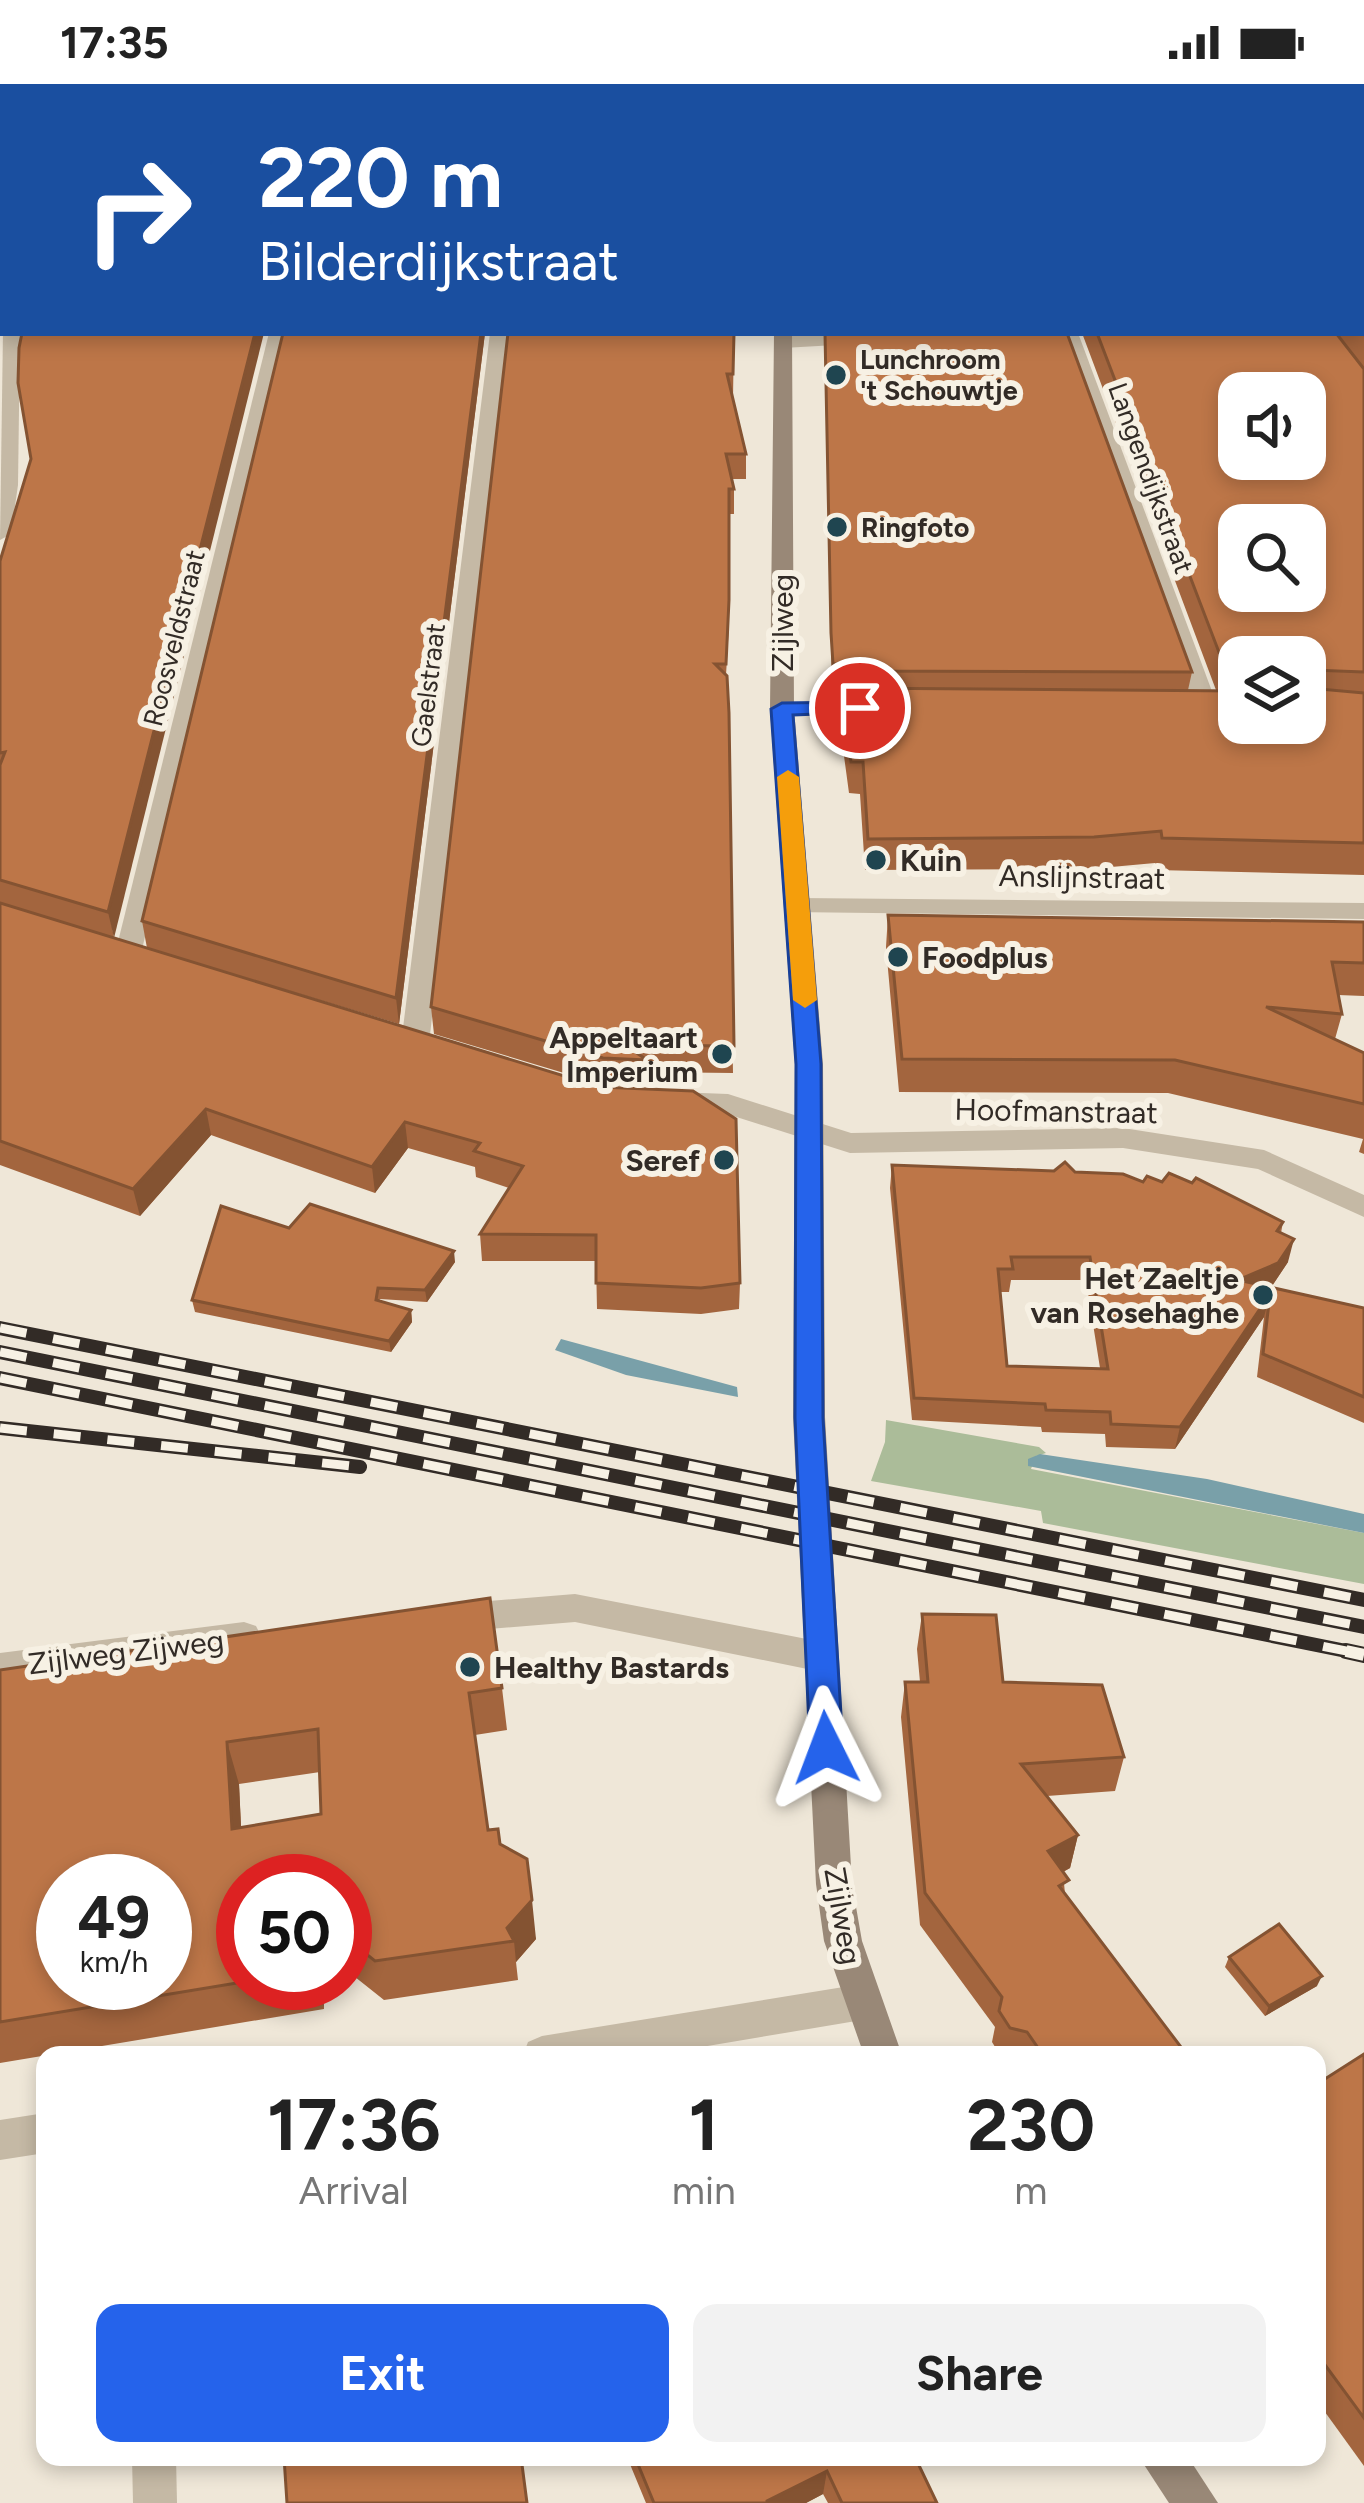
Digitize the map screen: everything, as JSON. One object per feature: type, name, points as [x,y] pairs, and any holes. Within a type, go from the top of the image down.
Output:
[{"type":"main road","name":"Zijlweg","points":[[783,338],[782,709],[811,1128],[809,1418],[833,1884],[862,2002],[880,2046]]},
{"type":"main road","points":[[1168,2466],[1196,2503]]},
{"type":"street","points":[[0,534],[8,508],[0,390],[10,336]]},
{"type":"street","name":"Roosveldstraat","points":[[128,958],[277,336]]},
{"type":"street","name":"Gaelstraat","points":[[415,1044],[499,336]]},
{"type":"street","name":"Langendijkstraat","points":[[1070,336],[1196,710],[1218,710]]},
{"type":"street","points":[[783,338],[893,338]]},
{"type":"street","points":[[782,709],[908,708]]},
{"type":"street","name":"Anslijnstraat","points":[[799,907],[1364,911]]},
{"type":"street","name":"Hoofmanstraat","points":[[644,1101],[728,1103],[850,1143],[1123,1138],[1264,1160],[1364,1207]]},
{"type":"street","points":[[409,1622],[575,1608],[822,1657]]},
{"type":"street","name":"Zijlweg Zijweg","points":[[0,1669],[267,1634]]},
{"type":"street","points":[[596,2046],[862,2002]]},
{"type":"street","points":[[0,2140],[36,2134]]},
{"type":"street","points":[[154,2466],[155,2503]]},
{"type":"green space","points":[[886,1420],[1039,1447],[1046,1453],[1036,1456],[1031,1469],[1364,1533],[1364,1584],[1043,1523],[1041,1511],[871,1481],[885,1442]]},
{"type":"water","points":[[561,1339],[737,1387],[738,1397],[626,1375],[555,1350]]},
{"type":"water","points":[[1040,1454],[1207,1479],[1364,1514],[1364,1533],[1028,1466],[1028,1459]]},
{"type":"building","points":[[21,336],[254,336],[108,912],[0,880],[0,765],[5,752],[0,753],[0,561],[31,459],[18,383]]},
{"type":"building","points":[[282,336],[481,336],[396,998],[142,921]]},
{"type":"building","points":[[508,336],[734,336],[733,374],[727,374],[746,454],[726,454],[734,489],[729,489],[726,664],[715,664],[727,676],[729,713],[734,1046],[625,1045],[647,1060],[603,1058],[431,1007]]},
{"type":"building","points":[[825,336],[1068,336],[1192,672],[840,671],[839,664],[833,664]]},
{"type":"building","points":[[1098,336],[1338,336],[1364,369],[1364,672],[1326,671],[1326,636],[1218,636],[1218,650]]},
{"type":"building","points":[[841,688],[1218,691],[1218,744],[1326,744],[1326,690],[1364,693],[1364,843],[1162,838],[1161,831],[1094,837],[868,839],[863,762],[851,762]]},
{"type":"building","points":[[0,903],[600,1087],[693,1091],[736,1119],[740,1283],[701,1288],[596,1283],[596,1235],[480,1234],[523,1166],[474,1151],[480,1143],[405,1122],[372,1167],[206,1109],[133,1189],[0,1141]]},
{"type":"building","points":[[888,915],[1364,922],[1364,963],[1332,962],[1342,1014],[1266,1007],[1364,1053],[1364,1104],[1175,1060],[902,1059]]},
{"type":"building","points":[[1065,1162],[1075,1172],[1123,1174],[1143,1182],[1147,1176],[1162,1182],[1169,1173],[1192,1183],[1196,1178],[1283,1222],[1277,1231],[1294,1239],[1278,1263],[1238,1280],[1364,1308],[1364,1397],[1263,1354],[1270,1294],[1180,1427],[1111,1424],[1110,1412],[1046,1410],[1045,1404],[914,1398],[892,1165],[1054,1171]],"holes":[[[1011,1257],[1090,1257],[1108,1369],[1007,1366],[998,1269],[1013,1269]]]},
{"type":"building","points":[[310,1204],[454,1251],[425,1290],[378,1288],[376,1300],[411,1310],[389,1341],[192,1300],[221,1206],[289,1228]]},
{"type":"building","points":[[490,1598],[502,1688],[469,1693],[488,1830],[498,1829],[500,1844],[527,1859],[532,1900],[507,1928],[514,1941],[375,1961],[372,1854],[216,1854],[216,1986],[192,1990],[192,1854],[36,1854],[36,2010],[73,2010],[0,2022],[0,1670]],"holes":[[[318,1729],[321,1814],[232,1829],[227,1742]]]},
{"type":"building","points":[[922,1614],[996,1615],[1003,1682],[1102,1685],[1124,1757],[1021,1764],[1078,1835],[1048,1851],[1069,1880],[1059,1886],[1180,2046],[1037,2046],[1027,2032],[1010,2028],[999,2011],[1002,1997],[925,1893],[905,1682],[928,1682]]},
{"type":"building","points":[[1279,1924],[1322,1976],[1269,2006],[1229,1957]]},
{"type":"building","points":[[1364,2054],[1364,2418],[1326,2366],[1326,2078]]},
{"type":"building","points":[[285,2466],[522,2466],[527,2503],[287,2503]]},
{"type":"building","points":[[639,2466],[919,2466],[937,2503],[842,2503],[827,2471],[767,2503],[654,2503]]},
{"type":"railway","points":[[0,1328],[1364,1600]]},
{"type":"railway","points":[[0,1352],[1364,1627]]},
{"type":"railway","points":[[0,1378],[1361,1654]]},
{"type":"railway","points":[[0,1428],[360,1467]]},
{"type":"railway","points":[[1346,1651],[1364,1655]]},
{"type":"slow traffic","points":[[788,777],[805,1000]]},
{"type":"place","name":"Lunchroom 't Schouwtje","points":[[836,375]]},
{"type":"place","name":"Ringfoto","points":[[837,527]]},
{"type":"place","name":"Kuin","points":[[876,860]]},
{"type":"place","name":"Foodplus","points":[[898,957]]},
{"type":"place","name":"Appeltaart Imperium","points":[[722,1054]]},
{"type":"place","name":"Seref","points":[[724,1160]]},
{"type":"place","name":"Het Zaeltje van Rosehaghe","points":[[1263,1295]]},
{"type":"place","name":"Healthy Bastards","points":[[470,1667]]},
{"type":"route","points":[[826,1748],[809,1418],[809,1064],[782,709],[860,708]]}]
